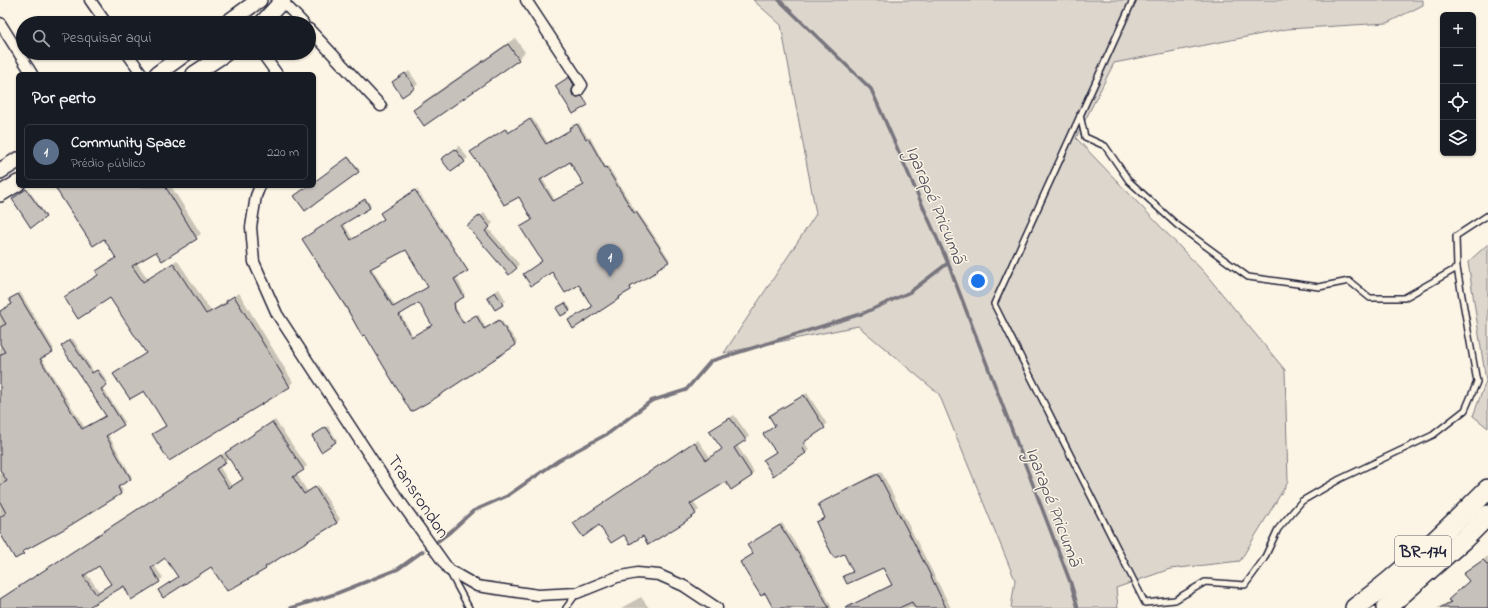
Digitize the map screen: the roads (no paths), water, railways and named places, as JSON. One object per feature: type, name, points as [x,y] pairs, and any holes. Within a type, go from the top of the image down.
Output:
[{"type":"highway","name":"BR-174","points":[[1355,608],[1375,594],[1451,526],[1488,489]]},
{"type":"highway","name":"BR-174","points":[[1386,608],[1488,515]]},
{"type":"street","points":[[90,0],[101,16]]},
{"type":"street","points":[[237,16],[259,0]]},
{"type":"street","points":[[526,0],[582,85],[578,91]]},
{"type":"street","points":[[268,16],[282,1],[296,16]]},
{"type":"street","points":[[0,23],[16,48]]},
{"type":"street","points":[[316,36],[381,106]]},
{"type":"street","points":[[23,60],[31,72]]},
{"type":"street","points":[[132,60],[141,72]]},
{"type":"street","points":[[160,72],[176,60]]},
{"type":"street","points":[[197,72],[215,60]]},
{"type":"street","points":[[267,60],[276,72]]},
{"type":"street","points":[[0,171],[16,161]]},
{"type":"street","points":[[0,194],[16,185]]},
{"type":"street","name":"Transrondon","points":[[259,188],[256,196],[251,227],[254,262],[277,314],[392,490],[449,570],[477,586],[538,595],[577,593],[617,577],[637,573],[659,575],[684,586],[717,608]]},
{"type":"lane","points":[[1133,0],[994,304],[1145,603],[1175,600],[1205,582],[1245,585],[1264,559],[1278,529],[1302,501],[1340,479],[1433,435],[1465,410],[1477,382],[1457,268],[1456,236],[1488,215]]},
{"type":"lane","points":[[1080,115],[1085,137],[1105,146],[1129,181],[1176,225],[1248,277],[1319,287],[1349,281],[1370,298],[1404,298],[1457,268]]},
{"type":"lane","points":[[449,570],[469,608]]},
{"type":"lane","points":[[566,608],[577,593]]},
{"type":"waterway","name":"Igarapé Pricumã","points":[[779,0],[871,89],[948,263],[1071,584],[1078,608]]},
{"type":"waterway","points":[[438,541],[473,511],[507,496],[559,460],[609,433],[651,401],[686,390],[711,361],[864,313],[910,292],[948,263]]},
{"type":"waterway","points":[[291,608],[335,594],[398,569],[423,551]]},
{"type":"place","name":"Community Space","points":[[610,277]]}]
